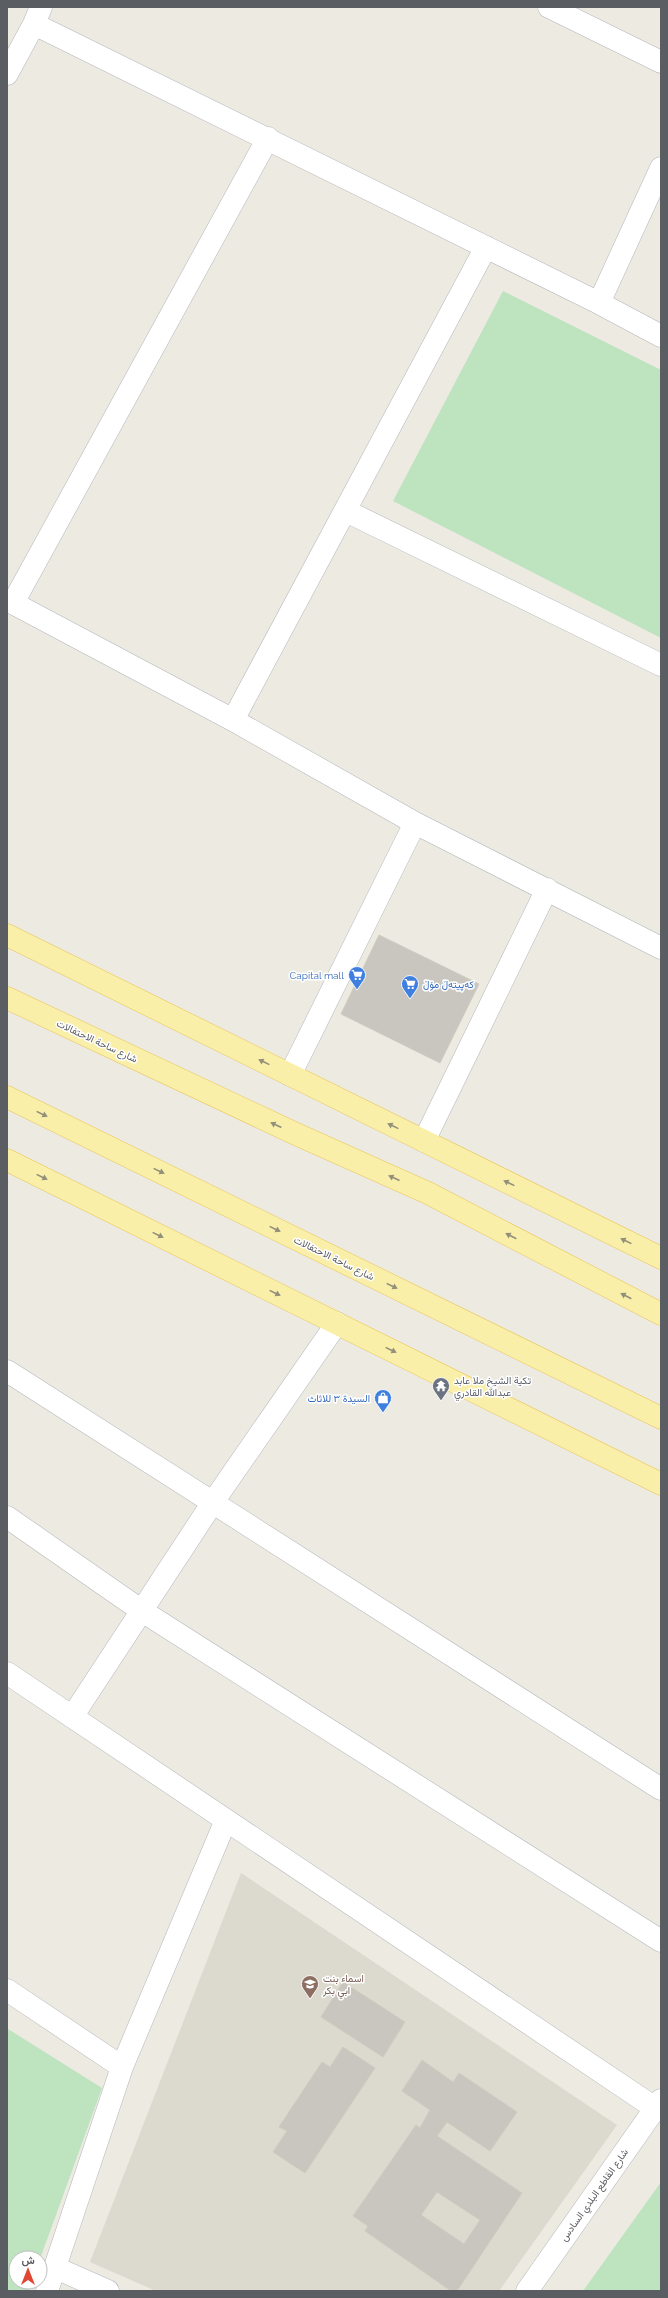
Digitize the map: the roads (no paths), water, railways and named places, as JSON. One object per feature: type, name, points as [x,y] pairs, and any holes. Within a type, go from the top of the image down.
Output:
[{"type":"main road","points":[[7,935],[661,1258]]},
{"type":"main road","name":"شارع ساحة الاحتفالات","points":[[7,998],[296,1134],[428,1193],[661,1314]]},
{"type":"main road","name":"شارع ساحة الاحتفالات","points":[[7,1096],[661,1418]]},
{"type":"main road","points":[[7,1160],[661,1484]]},
{"type":"street","points":[[549,7],[661,62]]},
{"type":"street","points":[[7,74],[38,16],[268,138],[599,303],[661,336]]},
{"type":"street","points":[[268,138],[10,601],[233,720],[415,823],[661,948]]},
{"type":"street","points":[[599,303],[661,168]]},
{"type":"street","points":[[233,720],[486,247]]},
{"type":"street","points":[[346,511],[661,665]]},
{"type":"street","points":[[290,1075],[415,823]]},
{"type":"street","points":[[424,1141],[547,889]]},
{"type":"street","points":[[72,1717],[213,1502],[337,1324]]},
{"type":"street","points":[[7,1370],[661,1789]]},
{"type":"street","points":[[7,1517],[142,1611],[661,1941]]},
{"type":"street","points":[[7,1674],[658,2104]]},
{"type":"street","points":[[47,2291],[56,2268],[122,2067],[226,1820]]},
{"type":"street","points":[[7,1990],[122,2067]]},
{"type":"street","name":"شارع القاطع البلدي السادس","points":[[527,2291],[658,2104]]},
{"type":"street","points":[[56,2268],[108,2291]]},
{"type":"place","name":"Capital mall","points":[[357,990]]},
{"type":"place","name":"کەپیتەڵ مۆڵ","points":[[410,999]]},
{"type":"place","name":"تكية الشيخ ملا عابد عبدالله القادري","points":[[441,1401]]},
{"type":"place","name":"السيدة ٣ للاثاث","points":[[383,1413]]},
{"type":"place","name":"اسماء بنت ابي بكر","points":[[310,1999]]}]
